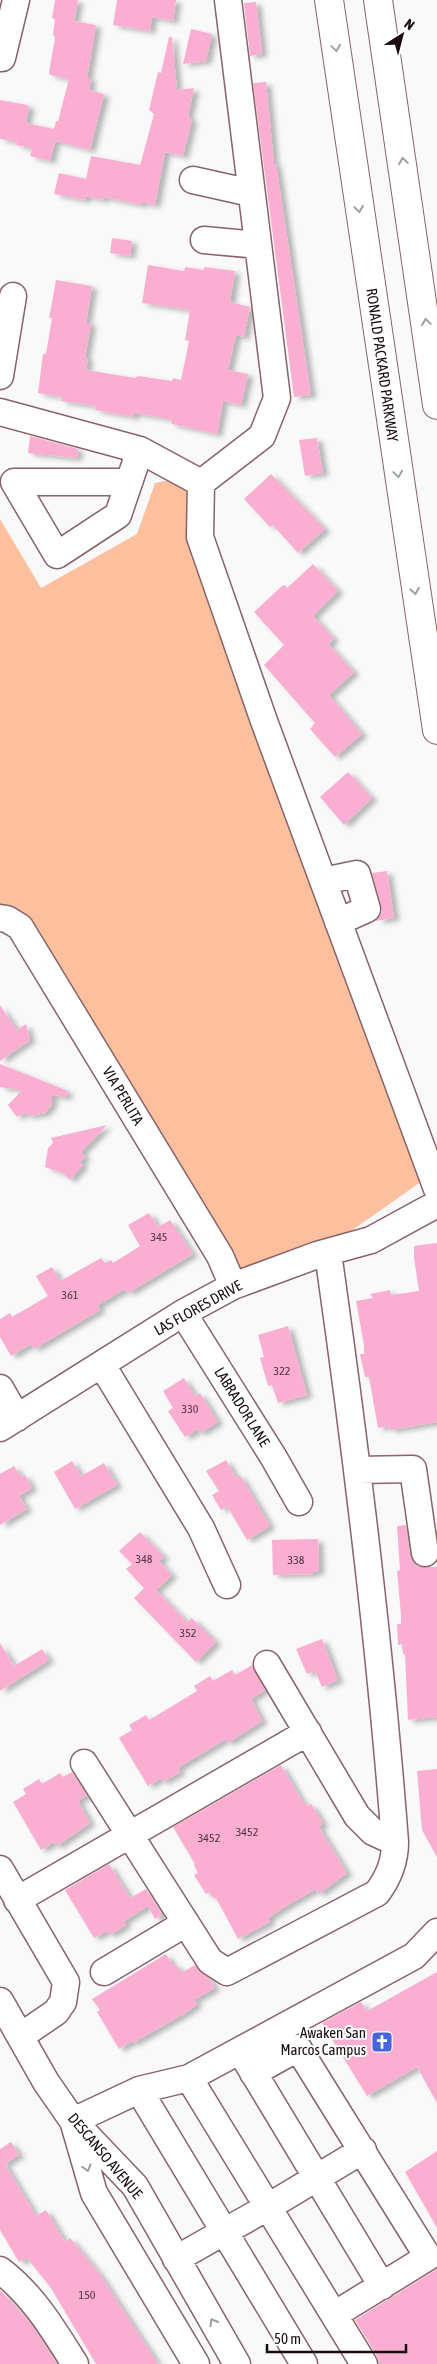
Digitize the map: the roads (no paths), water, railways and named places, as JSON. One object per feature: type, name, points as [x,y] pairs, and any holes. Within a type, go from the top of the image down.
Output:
[{"type":"highway","name":"RONALD PACKARD PARKWAY","points":[[329,0],[437,730]]},
{"type":"highway","points":[[378,0],[437,405]]},
{"type":"street","points":[[0,5],[9,0]]},
{"type":"street","points":[[0,58],[2,58],[16,0]]},
{"type":"street","points":[[201,483],[262,436],[277,398],[228,0]]},
{"type":"street","points":[[193,180],[252,193]]},
{"type":"street","points":[[204,240],[258,245]]},
{"type":"street","points":[[0,376],[13,296]]},
{"type":"street","points":[[0,412],[140,450],[201,483]]},
{"type":"street","points":[[129,482],[140,450]]},
{"type":"street","points":[[201,483],[200,537],[323,881],[356,874],[367,909],[338,922],[437,1189]]},
{"type":"street","name":"VIA PERLITA","points":[[0,918],[7,918],[20,927],[220,1256],[233,1286]]},
{"type":"street","name":"LAS FLORES DRIVE","points":[[8,1423],[183,1313],[233,1286],[317,1255],[371,1240],[437,1204]]},
{"type":"street","points":[[84,1764],[210,1961],[227,1972],[377,1893],[387,1880],[395,1855],[395,1842],[383,1692],[358,1470],[328,1253]]},
{"type":"street","name":"LABRADOR LANE","points":[[183,1313],[274,1458],[299,1502]]},
{"type":"street","points":[[102,1365],[201,1528],[227,1585]]},
{"type":"street","points":[[0,1388],[8,1423]]},
{"type":"street","points":[[358,1470],[413,1469],[425,1553]]},
{"type":"street","points":[[266,1664],[357,1816],[373,1832],[395,1842]]},
{"type":"street","points":[[17,1900],[308,1732]]},
{"type":"street","points":[[0,1869],[66,1982],[63,2002],[56,2012],[21,2036]]},
{"type":"street","points":[[104,1972],[186,1924]]},
{"type":"street","points":[[196,2364],[94,2193],[74,2121],[139,2090],[189,2078],[414,1956],[437,1932]]},
{"type":"street","name":"DESCANSO AVENUE","points":[[0,2001],[46,2082],[74,2121],[134,2186],[237,2364]]},
{"type":"street","points":[[253,2073],[298,2048],[428,2257],[334,2315]]},
{"type":"street","points":[[240,2050],[382,2286]]},
{"type":"street","points":[[189,2078],[364,2364]]},
{"type":"street","points":[[139,2090],[304,2364]]},
{"type":"street","points":[[176,2259],[268,2208],[363,2150]]},
{"type":"street","points":[[0,2270],[16,2282],[37,2305],[75,2364]]},
{"type":"place","name":"Awaken San Marcos Campus","points":[[382,2042]]}]
